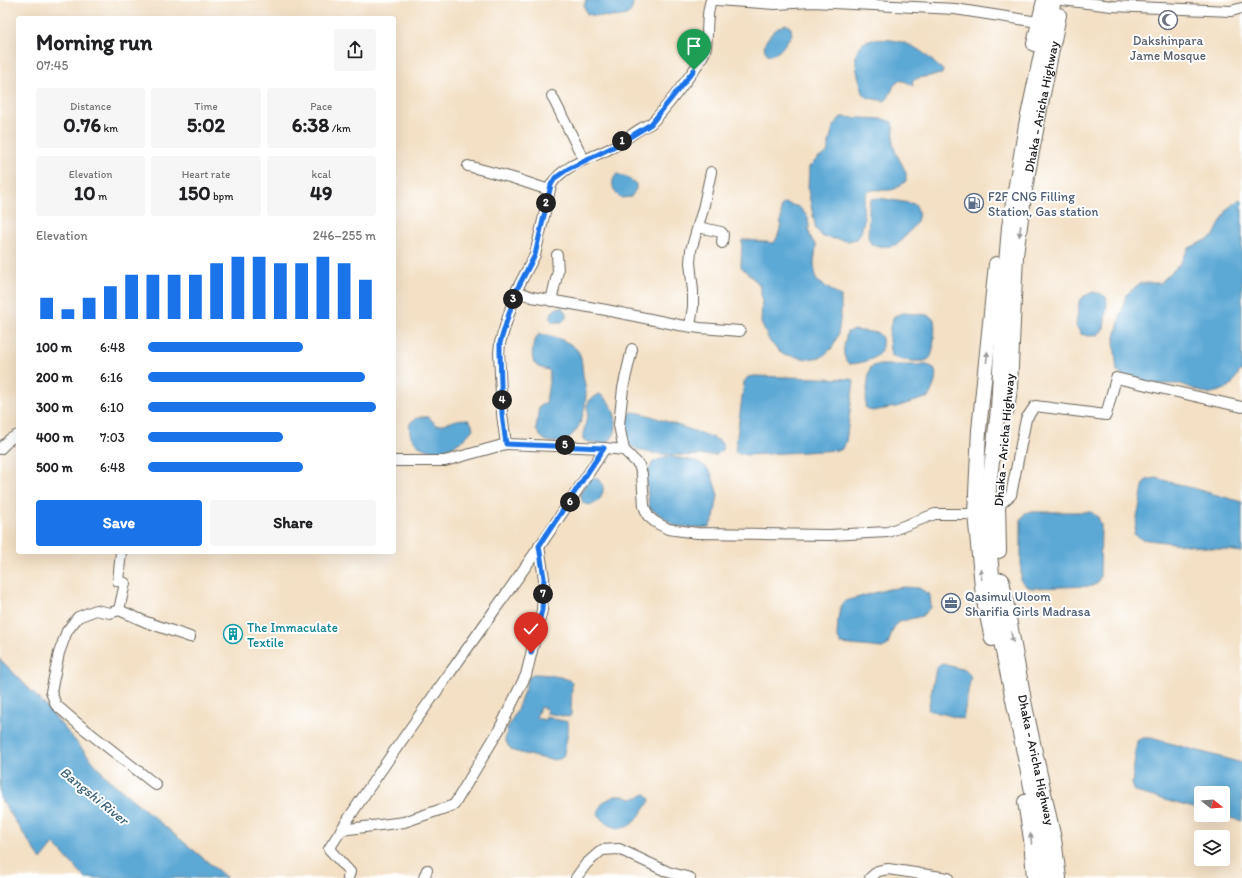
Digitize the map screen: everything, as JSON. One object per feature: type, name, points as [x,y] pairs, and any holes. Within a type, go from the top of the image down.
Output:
[{"type":"highway","points":[[1034,878],[1031,839],[1024,796],[983,596],[975,514],[979,430],[998,250],[1017,121],[1044,0]]},
{"type":"highway","points":[[1048,878],[1040,830],[1000,637],[993,587],[988,530],[988,487],[997,454],[1005,387],[1005,276],[1010,220],[1026,126],[1054,0]]},
{"type":"highway","name":"Dhaka - Aricha Highway","points":[[1005,387],[1016,255],[1025,189],[1062,0]]},
{"type":"highway","name":"Dhaka - Aricha Highway","points":[[997,454],[998,541],[1002,585],[1025,706],[1054,839],[1060,878]]},
{"type":"street","points":[[506,444],[502,414],[500,343],[516,291],[535,255],[549,190],[555,178],[568,169],[615,146],[651,124],[694,70],[704,54],[707,43],[708,7],[710,0]]},
{"type":"street","points":[[716,0],[775,4],[812,2],[955,9],[1038,22]]},
{"type":"street","points":[[1062,0],[1112,6],[1223,11],[1242,8]]},
{"type":"street","points":[[552,96],[584,160]]},
{"type":"street","points":[[468,166],[513,178],[549,190]]},
{"type":"street","points":[[690,326],[693,307],[693,291],[690,254],[703,210],[711,172]]},
{"type":"street","points":[[698,227],[721,232],[723,234],[722,243]]},
{"type":"street","points":[[551,301],[558,271],[557,255]]},
{"type":"street","points":[[516,291],[532,297],[551,301],[690,326],[740,330]]},
{"type":"street","points":[[632,349],[621,404],[619,426],[624,450],[639,465],[642,474],[644,506],[648,516],[654,522],[668,528],[697,533],[829,535],[888,532],[935,514],[975,514]]},
{"type":"street","points":[[997,507],[1010,495],[1026,419],[1035,406],[1106,415],[1116,378],[1242,407]]},
{"type":"street","points":[[0,449],[16,435]]},
{"type":"street","points":[[396,461],[445,461],[506,444],[624,450]]},
{"type":"street","points":[[348,878],[350,872],[329,849],[539,546],[604,448]]},
{"type":"street","points":[[341,830],[404,822],[454,805],[499,730],[526,676],[542,610],[544,578],[539,546]]},
{"type":"street","points":[[118,610],[125,583],[118,581],[121,554]]},
{"type":"street","points":[[156,785],[77,724],[56,705],[50,692],[59,653],[67,630],[78,617],[96,610],[110,613],[118,610],[146,622],[190,637]]},
{"type":"street","points":[[576,878],[586,864],[602,850],[619,849],[668,872],[690,878]]},
{"type":"street","points":[[870,878],[878,871],[888,870],[948,878]]},
{"type":"water","points":[[586,0],[633,0],[633,6],[630,13],[624,16],[596,16],[587,14],[584,6]]},
{"type":"water","points":[[786,24],[791,28],[792,35],[780,50],[769,55],[765,51],[764,47],[768,37],[777,29]]},
{"type":"water","points":[[869,40],[893,40],[914,47],[943,70],[942,74],[918,78],[912,81],[913,86],[906,82],[897,82],[885,101],[867,97],[863,93],[859,79],[856,56],[862,44]]},
{"type":"water","points":[[841,117],[883,119],[892,122],[894,131],[893,143],[896,153],[906,172],[906,181],[900,186],[892,190],[873,190],[867,192],[863,204],[864,221],[861,233],[856,239],[848,241],[823,237],[816,229],[808,190],[809,167],[817,159],[827,153],[833,126]]},
{"type":"water","points":[[617,174],[627,177],[636,184],[636,189],[631,197],[622,198],[616,194],[613,187],[613,180]]},
{"type":"water","points":[[879,198],[915,204],[917,208],[918,216],[916,224],[900,242],[893,246],[871,244],[868,237],[870,201],[872,199]]},
{"type":"water","points":[[1240,200],[1242,201],[1242,371],[1240,371],[1230,387],[1207,394],[1181,384],[1157,384],[1127,378],[1117,372],[1114,341],[1126,295],[1140,283],[1160,283],[1179,265],[1189,248],[1213,237],[1228,208]]},
{"type":"water","points":[[785,203],[799,207],[808,217],[810,236],[816,246],[814,263],[816,280],[841,297],[841,313],[838,335],[832,348],[822,357],[807,359],[782,354],[770,342],[761,323],[762,298],[759,284],[741,267],[742,240],[774,243],[780,230],[781,206]]},
{"type":"water","points":[[1093,292],[1106,297],[1107,303],[1104,328],[1098,335],[1089,336],[1081,334],[1076,326],[1079,302],[1083,297]]},
{"type":"water","points":[[562,307],[566,313],[566,318],[562,322],[553,322],[550,319],[552,312],[557,308]]},
{"type":"water","points":[[903,313],[927,315],[934,319],[935,332],[933,351],[930,358],[927,360],[904,360],[891,355],[889,340],[891,326],[894,316]]},
{"type":"water","points":[[854,330],[878,333],[882,338],[882,345],[878,354],[870,360],[849,364],[845,357],[844,345],[847,332]]},
{"type":"water","points":[[539,334],[554,337],[566,342],[578,351],[581,359],[586,391],[586,401],[582,419],[574,433],[568,439],[561,442],[545,440],[536,429],[539,406],[546,403],[550,373],[549,370],[540,368],[534,362],[532,354]]},
{"type":"water","points":[[876,365],[927,365],[932,367],[935,371],[936,378],[929,397],[896,407],[872,411],[865,407],[869,372],[871,367]]},
{"type":"water","points":[[748,377],[851,379],[854,381],[846,442],[841,450],[747,455],[735,452],[744,382]]},
{"type":"water","points":[[599,394],[606,399],[611,407],[615,415],[616,424],[615,433],[611,439],[604,443],[594,443],[583,439],[583,434],[588,413],[587,405],[590,400]]},
{"type":"water","points":[[633,412],[651,416],[711,437],[720,441],[723,446],[722,450],[716,455],[670,455],[645,452],[635,448],[629,444],[626,437],[629,414]]},
{"type":"water","points":[[421,417],[429,417],[436,425],[463,419],[468,420],[473,429],[464,439],[454,446],[435,451],[429,450],[418,445],[413,440],[410,433],[410,423]]},
{"type":"water","points":[[667,456],[696,461],[706,467],[711,473],[718,495],[714,518],[709,527],[700,528],[674,526],[649,508],[646,475],[653,462]]},
{"type":"water","points":[[589,478],[596,479],[601,482],[603,487],[600,499],[596,503],[590,505],[583,503],[580,494]]},
{"type":"water","points":[[1156,478],[1242,502],[1242,552],[1141,539],[1134,534],[1144,482]]},
{"type":"water","points":[[1091,512],[1098,517],[1101,525],[1100,577],[1097,583],[1092,586],[1031,588],[1026,586],[1021,581],[1021,519],[1025,513]]},
{"type":"water","points":[[904,587],[919,588],[930,595],[931,607],[922,616],[898,622],[893,629],[888,645],[882,648],[841,644],[837,636],[838,619],[840,608],[845,601],[889,589]]},
{"type":"water","name":"Bangshi River","points":[[0,659],[42,702],[108,779],[227,878],[85,878],[54,844],[41,860],[0,798]]},
{"type":"water","points":[[943,664],[965,670],[971,676],[963,719],[928,710],[936,668]]},
{"type":"water","points":[[533,674],[559,677],[572,682],[571,715],[569,717],[546,713],[547,709],[540,707],[536,718],[545,720],[546,717],[568,722],[565,751],[562,757],[558,760],[531,756],[513,751],[505,740],[507,729],[517,710],[529,677]]},
{"type":"water","points":[[1142,738],[1151,738],[1242,763],[1242,821],[1230,818],[1230,786],[1194,786],[1194,808],[1139,793],[1134,790],[1132,783],[1137,741]]},
{"type":"water","points":[[646,794],[650,801],[638,818],[629,826],[617,828],[602,820],[597,813],[603,802],[615,796],[623,796],[632,799]]},
{"type":"place","name":"Dakshinpara Jame Mosque","points":[[1168,20]]},
{"type":"place","name":"F2F CNG Filling Station, Gas station","points":[[974,203]]},
{"type":"place","name":"Qasimul Uloom Sharifia Girls Madrasa","points":[[951,603]]},
{"type":"place","name":"The Immaculate Textile","points":[[233,634]]},
{"type":"route","points":[[531,653],[542,610],[544,578],[539,546],[569,503],[604,448],[506,444],[502,414],[500,343],[508,314],[516,291],[535,255],[549,190],[555,178],[584,160],[615,146],[642,128],[651,124],[694,70]]}]
